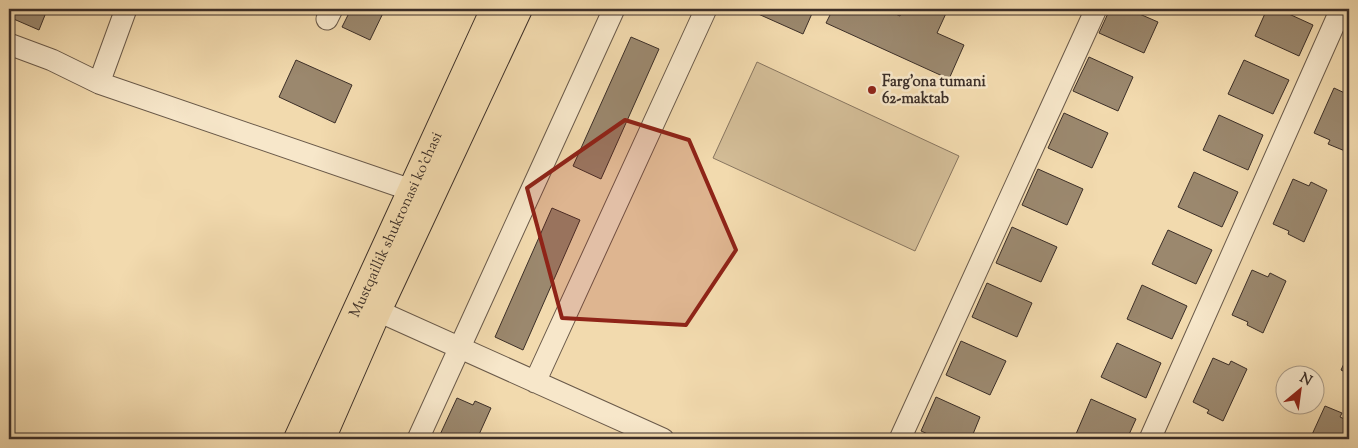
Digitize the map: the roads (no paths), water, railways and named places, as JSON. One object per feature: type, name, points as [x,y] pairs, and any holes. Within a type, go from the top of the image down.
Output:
[{"type":"main road","name":"Mustqaillik shukronasi ko'chasi","points":[[297,439],[494,9]]},
{"type":"main road","name":"Mustqaillik shukronasi ko'chasi","points":[[322,439],[378,311],[519,9]]},
{"type":"street","points":[[99,83],[126,9]]},
{"type":"street","points":[[418,439],[614,9]]},
{"type":"street","points":[[535,382],[706,9]]},
{"type":"street","points":[[900,439],[1096,9]]},
{"type":"street","points":[[1150,439],[1341,9]]},
{"type":"street","points":[[9,44],[52,60],[99,83],[411,190]]},
{"type":"street","points":[[378,311],[535,382],[640,434],[663,439]]},
{"type":"place","name":"Farg'ona tumani 62-maktab","points":[[872,90]]}]
